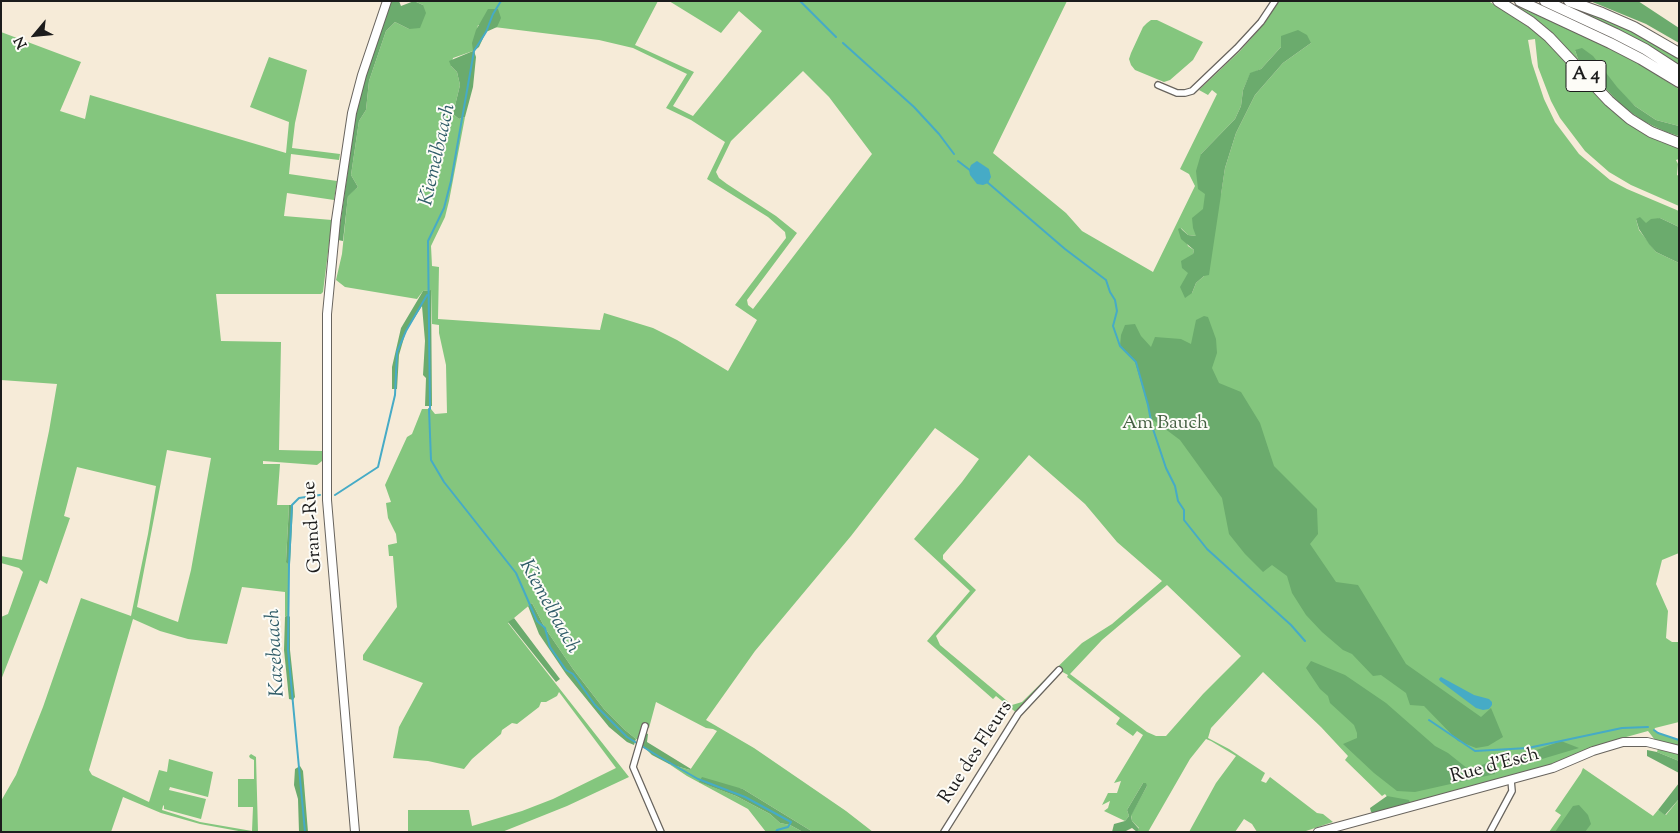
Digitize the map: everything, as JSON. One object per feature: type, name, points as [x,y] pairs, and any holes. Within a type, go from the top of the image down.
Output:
[{"type":"highway","name":"A 4","points":[[1498,1],[1549,36],[1609,102],[1630,119],[1651,132],[1679,143]]},
{"type":"highway","name":"A 4","points":[[1520,1],[1641,58],[1679,82]]},
{"type":"highway","name":"A 4","points":[[1545,1],[1616,34],[1679,71]]},
{"type":"highway","points":[[1569,1],[1602,13],[1679,51]]},
{"type":"main road","name":"Grand-Rue","points":[[355,832],[327,493],[327,314],[336,220],[352,113],[362,75],[387,1]]},
{"type":"main road","name":"Rue d'Esch","points":[[1318,832],[1553,768],[1593,751],[1624,742],[1647,742],[1679,750]]},
{"type":"street","points":[[1158,85],[1177,93],[1192,92],[1261,22],[1275,1]]},
{"type":"street","name":"Rue des Fleurs","points":[[944,832],[1018,714],[1059,670]]},
{"type":"street","points":[[645,726],[633,767],[661,832]]},
{"type":"street","points":[[1490,832],[1512,791],[1511,780]]},
{"type":"street","points":[[1338,826],[1345,832]]},
{"type":"green space","points":[[391,1],[399,1],[401,6],[414,1],[423,5],[426,13],[420,28],[409,29],[395,22],[386,31],[369,81],[366,110],[359,121],[351,175],[358,187],[348,196],[343,241],[338,240],[356,114],[365,78]]},
{"type":"green space","name":"Am Bauch","points":[[414,1],[658,1],[635,45],[694,72],[673,106],[693,116],[762,31],[739,11],[721,33],[669,1],[1067,1],[993,153],[1066,213],[1082,231],[1153,272],[1195,186],[1189,174],[1180,169],[1217,94],[1212,90],[1208,95],[1199,90],[1240,51],[1264,24],[1279,1],[1488,1],[1511,14],[1546,40],[1606,105],[1627,123],[1661,142],[1679,147],[1679,159],[1676,160],[1678,164],[1677,175],[1679,176],[1679,206],[1631,185],[1609,172],[1585,151],[1560,118],[1551,101],[1538,67],[1535,39],[1528,40],[1532,63],[1544,99],[1555,122],[1579,154],[1610,180],[1679,211],[1679,227],[1660,218],[1646,224],[1636,219],[1639,230],[1656,252],[1679,263],[1679,553],[1662,560],[1656,584],[1668,611],[1666,638],[1672,642],[1679,642],[1679,722],[1655,728],[1654,730],[1679,740],[1679,761],[1657,752],[1659,745],[1648,731],[1608,742],[1552,765],[1395,807],[1385,794],[1382,796],[1345,760],[1348,756],[1321,727],[1263,672],[1211,728],[1208,738],[1229,749],[1265,773],[1261,781],[1266,783],[1270,777],[1317,813],[1323,814],[1333,822],[1303,832],[1257,832],[1252,824],[1244,819],[1235,832],[1189,832],[1216,783],[1236,756],[1206,739],[1190,759],[1148,832],[1137,832],[1139,828],[1132,821],[1131,815],[1147,786],[1143,783],[1127,810],[1129,816],[1125,821],[1104,811],[1108,808],[1110,801],[1102,805],[1108,793],[1117,793],[1121,781],[1114,783],[1143,735],[1137,731],[1133,736],[1116,724],[1120,718],[1067,677],[1068,675],[1059,670],[1018,714],[996,696],[993,699],[927,641],[970,591],[914,539],[979,459],[935,428],[851,536],[755,651],[706,720],[754,748],[846,811],[873,832],[813,832],[743,789],[700,782],[736,796],[770,814],[780,823],[790,825],[803,832],[766,832],[748,809],[687,776],[669,764],[690,770],[717,731],[706,728],[656,702],[649,728],[645,726],[640,741],[636,739],[604,709],[573,669],[545,628],[532,603],[508,623],[629,777],[567,806],[502,832],[408,832],[408,810],[469,810],[472,826],[522,811],[553,799],[616,768],[559,692],[557,696],[546,702],[541,702],[539,707],[517,724],[512,723],[502,730],[501,734],[472,759],[464,769],[428,761],[393,758],[399,727],[423,683],[363,660],[363,655],[397,607],[393,556],[389,556],[388,545],[397,543],[396,534],[388,518],[386,503],[391,502],[385,485],[407,437],[412,434],[422,409],[431,409],[435,414],[447,413],[446,365],[439,325],[432,324],[431,290],[423,291],[417,299],[345,287],[336,280],[342,254],[348,195],[358,187],[351,175],[359,121],[366,110],[369,81],[386,31],[395,22],[409,29],[423,5]],"holes":[[[478,25],[599,40],[633,48],[687,74],[666,108],[691,120],[725,142],[707,179],[768,217],[785,232],[786,238],[735,305],[757,320],[728,371],[677,340],[653,328],[604,313],[600,330],[438,319],[439,267],[432,266],[431,246],[445,217],[465,117],[459,119],[453,114],[460,85],[457,72],[451,66],[453,58],[473,51]],[[1311,43],[1283,63],[1255,95],[1236,133],[1225,168],[1221,194],[1201,154],[1235,119],[1241,106],[1243,90],[1250,74],[1261,69],[1281,47]],[[803,71],[829,97],[872,154],[753,309],[748,305],[747,300],[797,233],[776,216],[719,178],[716,172],[731,141]],[[1181,228],[1188,235],[1196,236],[1204,276],[1196,283],[1192,293],[1189,272],[1194,250],[1188,246]],[[1029,455],[1085,504],[1117,542],[1162,581],[1112,624],[1082,643],[1022,702],[1012,705],[940,645],[936,636],[976,590],[943,559],[943,555]],[[1167,585],[1241,656],[1203,694],[1166,736],[1156,736],[1147,732],[1070,674],[1102,640]]]},
{"type":"green space","points":[[1590,1],[1638,1],[1679,28],[1679,43],[1646,24]]},
{"type":"green space","points":[[1512,4],[1578,33],[1638,63],[1679,89],[1679,126],[1656,120],[1635,106],[1575,50],[1578,59],[1622,106],[1643,121],[1679,136],[1679,139],[1667,135],[1632,116]]},
{"type":"green space","points":[[488,9],[498,9],[501,18],[497,27],[486,32],[479,47],[474,51],[476,57],[473,87],[465,117],[459,119],[453,114],[460,85],[457,72],[449,61],[473,51],[472,43],[476,30]]},
{"type":"green space","points":[[1585,11],[1631,31],[1679,58],[1679,66],[1584,14]]},
{"type":"green space","points":[[1151,20],[1157,20],[1203,42],[1193,60],[1170,80],[1164,82],[1135,70],[1129,59],[1143,27]]},
{"type":"green space","points":[[1298,30],[1307,35],[1311,43],[1283,63],[1255,95],[1236,133],[1225,168],[1209,275],[1204,276],[1196,283],[1192,293],[1185,298],[1180,287],[1188,273],[1182,268],[1181,261],[1193,254],[1194,250],[1181,239],[1178,229],[1180,228],[1188,235],[1196,236],[1192,218],[1203,209],[1205,194],[1198,189],[1196,171],[1201,154],[1235,119],[1241,106],[1243,90],[1250,73],[1261,69],[1281,47],[1281,36]]},
{"type":"green space","points":[[1,32],[81,62],[60,111],[85,119],[90,95],[286,153],[289,122],[250,107],[269,57],[307,70],[295,123],[292,148],[340,154],[339,160],[291,154],[289,174],[337,181],[334,200],[287,193],[284,216],[332,220],[323,292],[321,294],[216,294],[221,341],[281,342],[279,450],[322,451],[322,461],[317,465],[263,461],[263,464],[280,464],[277,505],[289,505],[286,561],[289,565],[288,615],[285,617],[285,592],[242,587],[227,644],[188,639],[160,631],[133,619],[89,770],[92,775],[149,802],[159,770],[167,772],[169,759],[213,772],[208,797],[170,787],[169,790],[206,799],[201,819],[164,809],[164,805],[162,810],[200,822],[252,831],[253,807],[238,807],[238,779],[254,779],[254,760],[249,756],[251,754],[256,757],[258,832],[244,832],[200,824],[161,813],[123,797],[111,832],[1,832],[1,801],[16,775],[43,707],[81,598],[131,616],[156,486],[77,467],[64,516],[70,518],[47,584],[40,580],[1,680],[1,617],[8,614],[23,572],[19,568],[1,563],[1,556],[22,560],[57,384],[1,380]],"holes":[[[167,450],[211,458],[191,570],[178,622],[137,607]]]},
{"type":"green space","points":[[1582,48],[1593,56],[1617,87],[1635,106],[1656,120],[1679,126],[1679,136],[1643,121],[1622,106],[1578,59],[1575,50]]},
{"type":"green space","points":[[1640,217],[1646,223],[1651,219],[1660,218],[1679,227],[1679,263],[1656,252],[1649,244],[1639,229],[1636,219]]},
{"type":"green space","points":[[431,290],[432,406],[425,406],[426,378],[423,375],[425,341],[422,306],[406,331],[399,355],[397,389],[392,389],[392,367],[401,328],[423,291]]},
{"type":"green space","name":"Am Bauch","points":[[1204,316],[1208,317],[1216,339],[1217,353],[1212,368],[1219,383],[1241,392],[1260,423],[1274,466],[1317,509],[1318,534],[1310,544],[1336,582],[1358,585],[1406,664],[1481,717],[1491,708],[1503,737],[1488,746],[1476,748],[1458,741],[1424,706],[1410,705],[1406,693],[1381,675],[1373,676],[1352,654],[1343,650],[1322,632],[1306,615],[1292,593],[1287,576],[1272,565],[1263,572],[1229,534],[1222,498],[1180,440],[1152,419],[1135,362],[1120,346],[1121,335],[1125,325],[1135,324],[1141,336],[1151,347],[1155,337],[1181,339],[1191,344],[1196,320]]},
{"type":"green space","points":[[289,505],[293,507],[289,565],[286,562]]},
{"type":"green space","points":[[532,603],[545,628],[573,669],[604,709],[636,739],[634,745],[627,742],[609,727],[566,674],[539,634],[528,606]]},
{"type":"green space","points":[[288,615],[290,617],[290,650],[295,697],[293,700],[289,699],[284,650],[285,617]]},
{"type":"green space","points":[[514,618],[560,679],[556,682],[508,622]]},
{"type":"green space","points":[[1311,661],[1345,675],[1386,703],[1435,746],[1448,753],[1468,769],[1498,760],[1495,774],[1415,792],[1397,791],[1374,773],[1343,744],[1357,738],[1354,725],[1330,703],[1328,696],[1320,689],[1306,668]]},
{"type":"green space","points":[[646,733],[648,734],[647,742],[691,769],[669,764],[652,755],[642,745]]},
{"type":"green space","points":[[1561,741],[1579,748],[1504,769],[1506,759]]},
{"type":"green space","points":[[1647,750],[1679,761],[1679,773],[1647,756]]},
{"type":"green space","points":[[300,766],[303,771],[308,832],[299,832],[298,799],[294,785],[295,769]]},
{"type":"green space","points":[[1583,768],[1653,816],[1658,810],[1666,815],[1679,799],[1679,832],[1549,832],[1561,815],[1555,811]]},
{"type":"green space","points":[[702,777],[743,789],[813,832],[803,832],[790,825],[780,823],[770,814],[736,796],[699,782]]},
{"type":"green space","points":[[1143,783],[1146,783],[1147,786],[1131,816],[1132,821],[1139,829],[1137,832],[1132,828],[1124,832],[1112,832],[1114,824],[1125,821],[1129,816],[1127,810]]},
{"type":"green space","points":[[1679,783],[1679,799],[1665,815],[1658,810]]},
{"type":"green space","points":[[1387,796],[1409,800],[1410,803],[1374,813],[1371,812],[1370,808]]},
{"type":"green space","points":[[1579,805],[1588,815],[1591,824],[1585,832],[1555,832],[1573,806]]},
{"type":"water","points":[[977,161],[989,169],[991,177],[988,183],[983,185],[977,184],[970,175],[971,165]]},
{"type":"water","points":[[1441,677],[1474,695],[1489,699],[1492,705],[1489,709],[1476,708],[1440,681]]},
{"type":"waterway","name":"Kiemelbaach","points":[[430,409],[428,241],[444,208],[451,181],[474,51],[486,32],[493,14],[501,1]]},
{"type":"waterway","points":[[800,1],[836,37]]},
{"type":"waterway","points":[[843,43],[914,107],[939,134],[954,154]]},
{"type":"waterway","points":[[958,161],[971,171]]},
{"type":"waterway","points":[[987,182],[1065,249],[1106,280],[1115,300],[1117,311],[1113,326],[1120,346],[1136,362],[1152,426],[1166,468],[1175,486],[1178,501],[1184,510],[1184,520],[1207,549],[1291,625],[1305,641]]},
{"type":"waterway","name":"Kazebaach","points":[[335,495],[378,467],[395,395],[397,352],[406,331],[427,295]]},
{"type":"waterway","name":"Kiemelbaach","points":[[429,409],[431,460],[444,482],[516,573],[537,621],[545,628],[550,647],[566,670],[573,674],[595,705],[627,737],[698,779],[745,797],[791,822],[788,827],[776,832]]},
{"type":"waterway","name":"Kazebaach","points":[[305,832],[288,650],[289,565],[292,505],[299,498],[320,495]]},
{"type":"waterway","points":[[1429,720],[1475,751],[1528,748],[1622,728],[1648,727]]},
{"type":"waterway","points":[[1654,730],[1679,740]]}]
